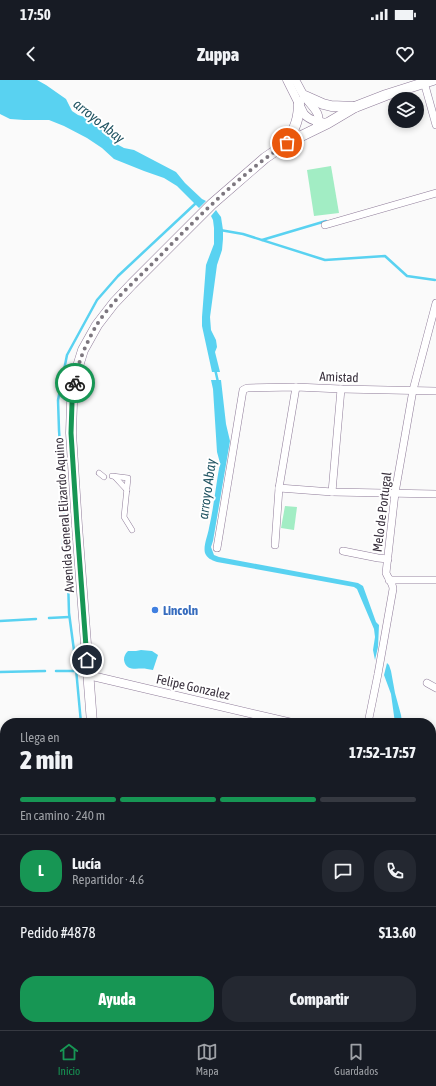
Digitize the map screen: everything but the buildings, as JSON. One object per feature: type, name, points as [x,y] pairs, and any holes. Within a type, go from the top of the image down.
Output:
[{"type":"main road","name":"Avenida General Elizardo Aquino","points":[[92,718],[71,433],[75,376],[83,350],[97,325],[114,303],[201,214],[265,158],[287,143],[355,107],[429,81]]},
{"type":"main road","points":[[287,143],[298,121],[302,99],[327,105],[355,107]]},
{"type":"street","points":[[287,80],[302,99]]},
{"type":"street","points":[[295,80],[307,118],[320,125]]},
{"type":"street","points":[[429,81],[436,125]]},
{"type":"street","points":[[325,225],[436,193]]},
{"type":"street","name":"Melo de Portugal","points":[[369,718],[394,589],[386,572],[395,493],[413,390],[434,323],[436,303]]},
{"type":"street","points":[[275,545],[279,488],[296,387]]},
{"type":"street","name":"Amistad","points":[[217,548],[243,390],[247,388],[296,387],[436,391]]},
{"type":"street","points":[[332,492],[341,389]]},
{"type":"street","points":[[99,473],[104,477]]},
{"type":"street","points":[[127,490],[113,476],[128,478],[127,490],[124,517],[132,530]]},
{"type":"street","points":[[279,488],[332,492],[436,494]]},
{"type":"street","points":[[343,551],[388,559]]},
{"type":"street","points":[[389,580],[436,580]]},
{"type":"street","name":"Felipe Gonzalez","points":[[88,675],[271,718]]},
{"type":"street","points":[[427,684],[436,688]]},
{"type":"green space","points":[[331,166],[339,213],[314,216],[307,170]]},
{"type":"green space","points":[[285,506],[297,507],[294,530],[281,528]]},
{"type":"water","points":[[0,80],[37,80],[46,85],[66,99],[72,111],[78,115],[91,119],[103,128],[113,142],[124,148],[134,150],[176,172],[185,183],[206,201],[199,208],[177,186],[164,178],[114,159],[102,148],[87,138],[64,126],[49,120],[10,119],[0,114]]},
{"type":"water","points":[[216,210],[221,217],[223,239],[222,250],[217,265],[210,317],[211,330],[216,340],[217,347],[215,352],[220,372],[212,372],[202,326],[202,317],[206,265],[214,244],[214,228],[211,216]]},
{"type":"water","points":[[211,380],[221,380],[226,424],[230,441],[211,547],[214,555],[358,583],[363,586],[376,622],[379,625],[378,647],[375,660],[373,650],[375,637],[374,629],[357,589],[354,587],[217,562],[210,559],[206,555],[205,544],[220,463],[217,452],[213,389]]},
{"type":"water","points":[[128,651],[152,651],[158,655],[153,670],[133,669],[127,667],[125,664],[124,657]]},
{"type":"water","points":[[387,663],[391,671],[401,718],[394,718],[391,694],[384,675]]},
{"type":"waterway","points":[[63,544],[64,509],[58,400],[67,355],[97,300],[118,276],[196,203]]},
{"type":"waterway","points":[[262,240],[326,221]]},
{"type":"waterway","points":[[220,230],[243,234],[325,260],[385,256],[407,276],[435,280]]},
{"type":"waterway","name":"arroyo Abay","points":[[215,369],[218,382]]},
{"type":"waterway","points":[[66,573],[68,578],[69,613],[81,718]]},
{"type":"waterway","points":[[49,618],[69,617]]},
{"type":"waterway","points":[[0,621],[36,619]]},
{"type":"waterway","points":[[0,672],[45,671]]},
{"type":"waterway","points":[[56,671],[76,671]]},
{"type":"way so far","points":[[75,383],[75,376],[83,350],[97,325],[114,303],[212,204],[265,158],[287,143]]},
{"type":"place","name":"Lincoln","points":[[155,610]]},
{"type":"route","points":[[75,383],[72,403],[71,433],[87,660]]}]
